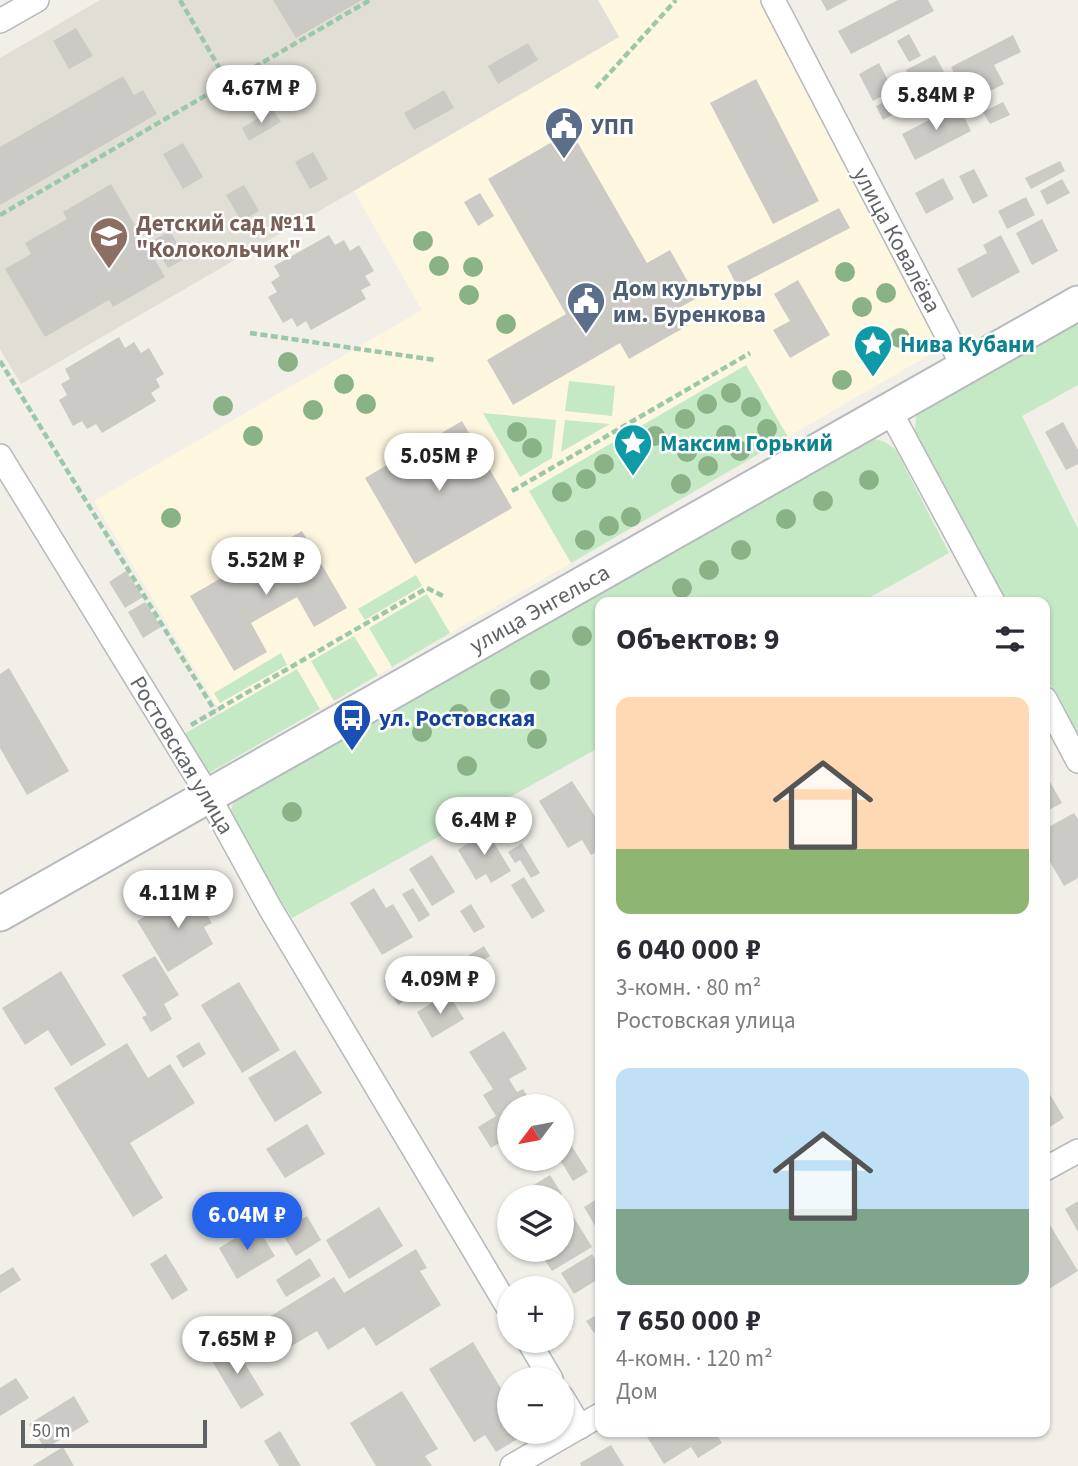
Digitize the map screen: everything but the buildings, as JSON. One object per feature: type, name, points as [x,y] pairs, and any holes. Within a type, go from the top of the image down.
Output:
[{"type":"street","points":[[0,21],[37,0]]},
{"type":"street","name":"улица Ковалёва","points":[[773,0],[964,368]]},
{"type":"street","name":"улица Энгельса","points":[[0,914],[1078,303]]},
{"type":"street","points":[[890,411],[990,597]]},
{"type":"street","name":"Ростовская улица","points":[[0,456],[208,794],[271,908],[497,1288]]},
{"type":"street","points":[[1050,708],[1078,761]]},
{"type":"street","points":[[1050,1166],[1078,1151]]},
{"type":"street","points":[[574,1417],[580,1427]]},
{"type":"street","points":[[512,1466],[595,1418]]},
{"type":"path","points":[[180,0],[228,83]]},
{"type":"path","points":[[0,215],[370,0]]},
{"type":"path","points":[[596,88],[676,0]]},
{"type":"path","points":[[250,333],[435,360]]},
{"type":"path","points":[[512,491],[750,353]]},
{"type":"path","points":[[0,361],[215,711]]},
{"type":"path","points":[[172,736],[427,588],[443,596]]},
{"type":"shaded area","name":"Детский сад №11 \"Колокольчик\"","points":[[100,0],[598,0],[619,37],[21,384],[0,349],[0,58]]},
{"type":"shaded area","points":[[598,0],[760,0],[941,348],[204,776],[221,713],[94,501],[422,310],[354,191],[619,37]]},
{"type":"green space","points":[[1078,318],[1078,385],[1022,416],[1078,529],[1078,737],[1050,684],[1050,597],[1003,597],[915,431],[916,417],[923,407]]},
{"type":"green space","points":[[746,365],[788,437],[571,563],[529,491]]},
{"type":"green space","points":[[569,381],[615,386],[612,416],[565,411]]},
{"type":"green space","points":[[483,413],[556,420],[552,458],[520,477]]},
{"type":"green space","points":[[565,420],[610,424],[561,452]]},
{"type":"green space","points":[[869,438],[883,441],[896,450],[949,553],[871,597],[595,597],[595,750],[292,918],[233,825],[231,810],[236,796]]},
{"type":"green space","points":[[416,575],[422,586],[365,620],[358,609]]},
{"type":"green space","points":[[427,594],[450,633],[392,667],[369,628]]},
{"type":"green space","points":[[354,636],[378,675],[334,701],[311,661]]},
{"type":"green space","points":[[281,653],[287,665],[220,703],[214,693]]},
{"type":"green space","points":[[297,669],[320,709],[204,776],[179,737]]},
{"type":"place","name":"УПП","points":[[564,160]]},
{"type":"place","name":"Детский сад №11 \"Колокольчик\"","points":[[109,270]]},
{"type":"place","name":"Дом культуры им. Буренкова","points":[[586,335]]},
{"type":"place","name":"Нива Кубани","points":[[873,378]]},
{"type":"place","name":"Максим Горький","points":[[633,477]]},
{"type":"place","name":"ул. Ростовская","points":[[352,752]]}]
